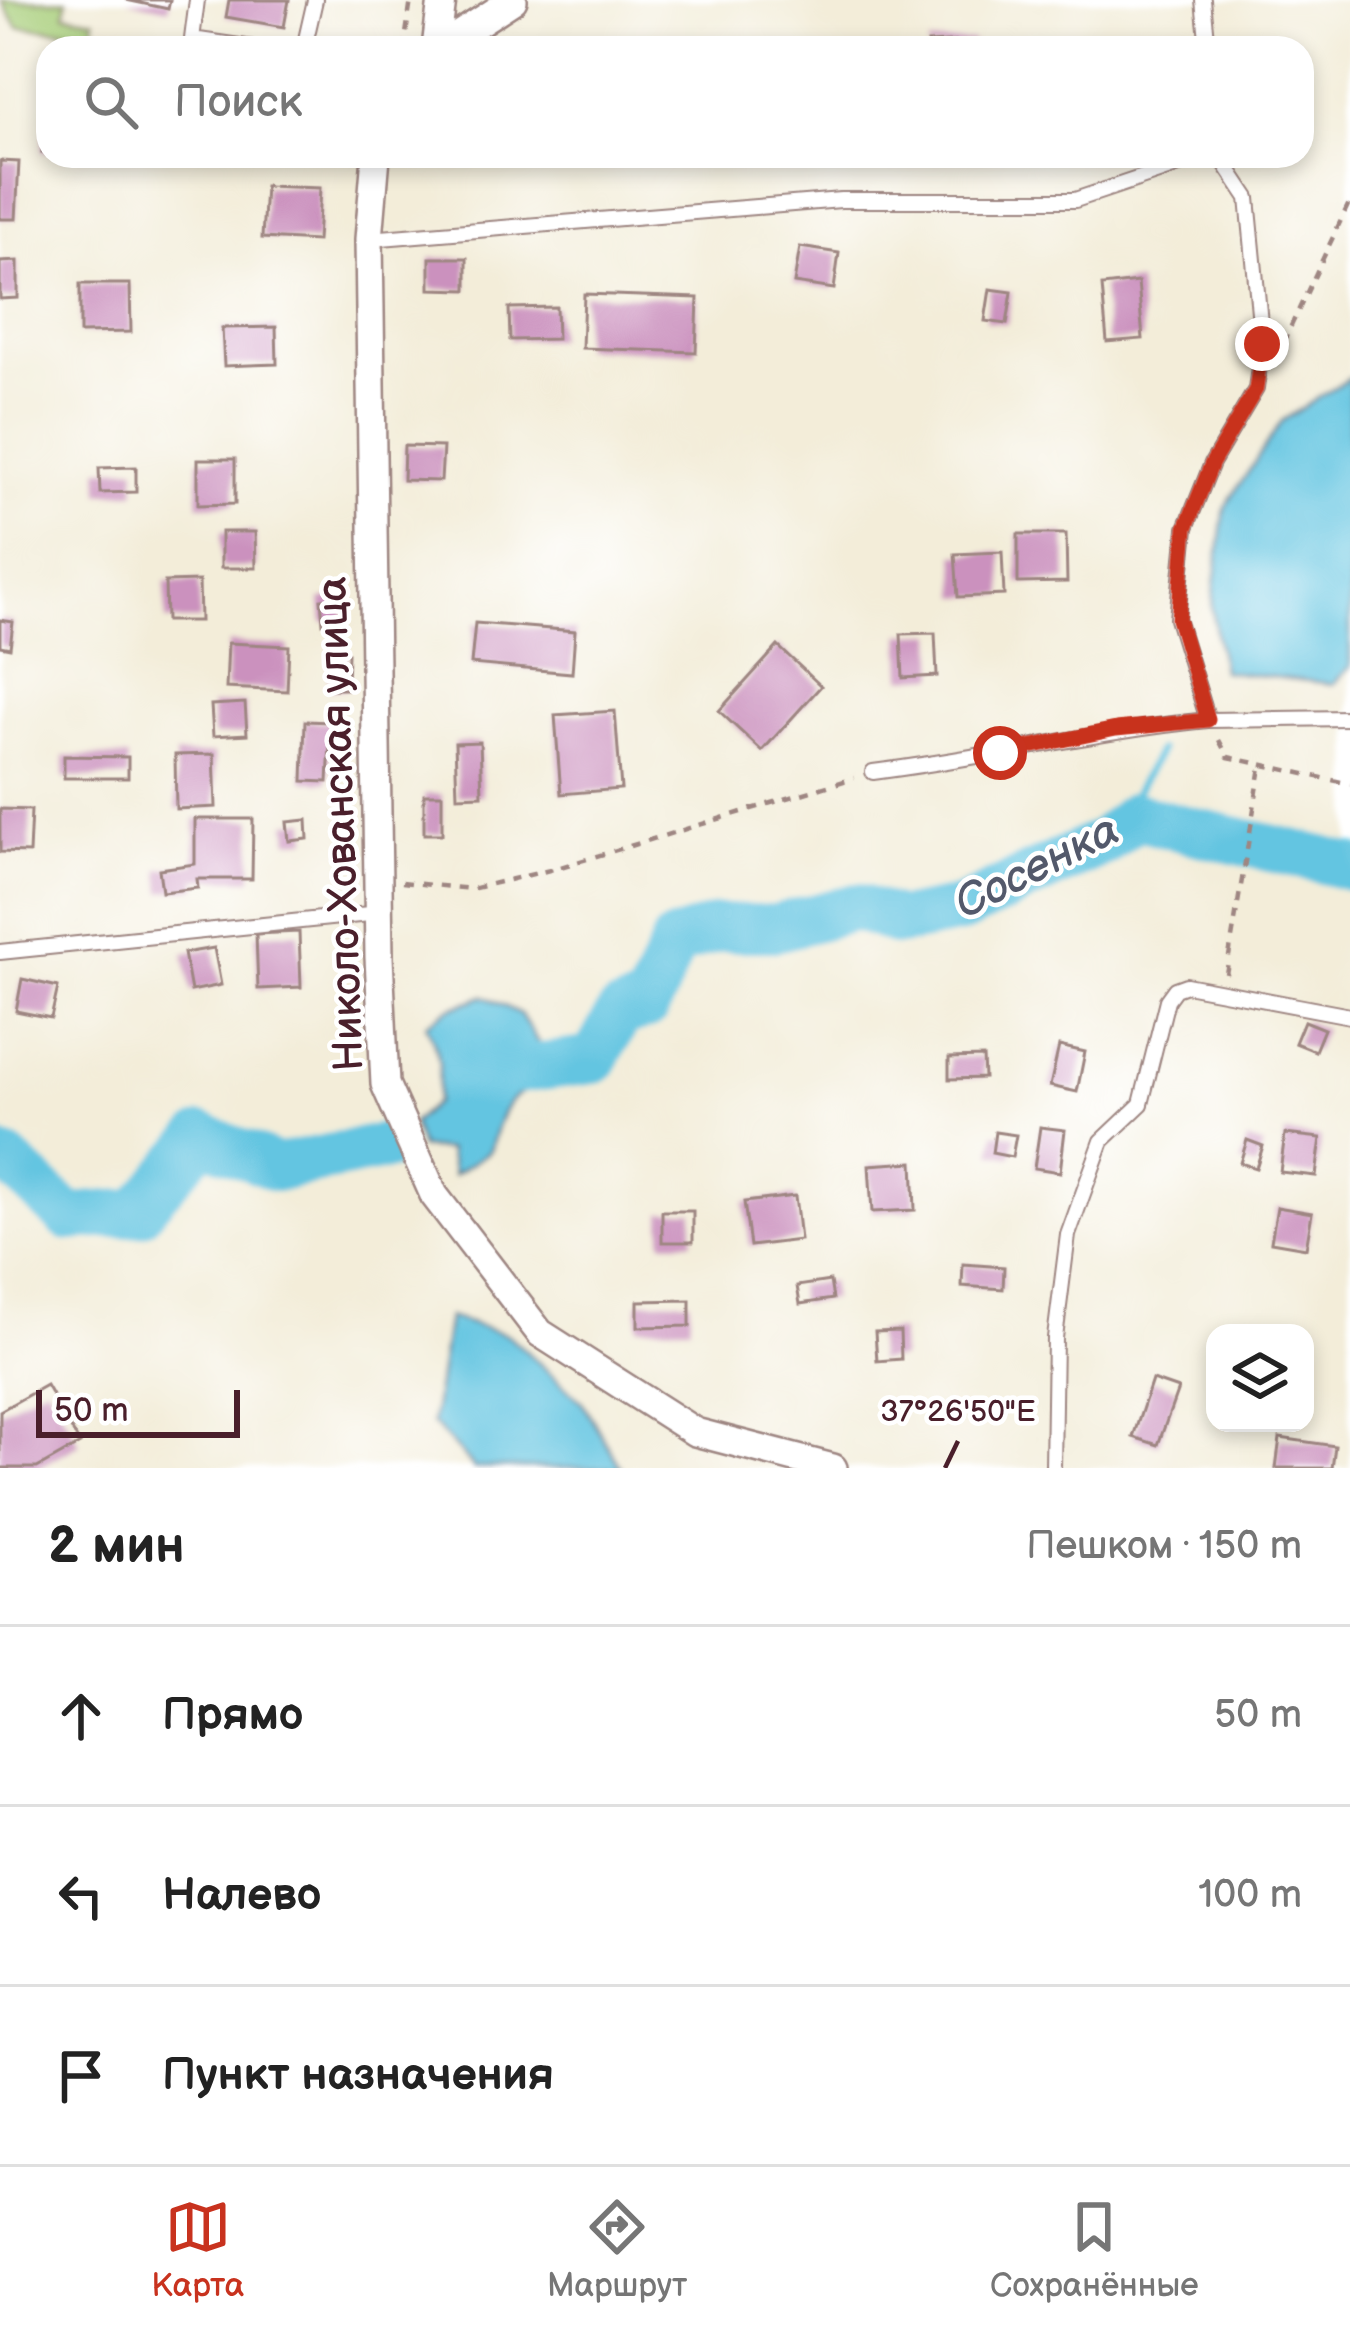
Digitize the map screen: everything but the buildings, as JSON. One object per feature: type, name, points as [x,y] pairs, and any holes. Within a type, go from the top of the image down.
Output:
[{"type":"street","points":[[439,36],[442,0]]},
{"type":"street","points":[[457,36],[513,0]]},
{"type":"street","name":"Николо-Хованская улица","points":[[375,168],[369,239],[385,1084],[434,1196],[540,1334],[695,1432],[833,1468]]},
{"type":"lane","points":[[192,36],[197,0]]},
{"type":"lane","points":[[307,36],[315,0]]},
{"type":"lane","points":[[1203,0],[1207,36]]},
{"type":"lane","points":[[369,239],[842,200],[1075,200],[1170,168]]},
{"type":"lane","points":[[1208,720],[1178,619],[1186,528],[1212,463],[1256,389],[1262,344],[1248,198],[1228,168]]},
{"type":"lane","points":[[874,772],[1116,729],[1208,720],[1350,718]]},
{"type":"lane","points":[[0,952],[379,913]]},
{"type":"lane","points":[[1053,1468],[1055,1338],[1068,1235],[1102,1141],[1142,1104],[1167,1000],[1175,988],[1186,985],[1350,1016]]},
{"type":"path","points":[[406,36],[411,0]]},
{"type":"path","points":[[1256,389],[1298,318],[1350,201]]},
{"type":"path","points":[[1208,720],[1228,757],[1350,784]]},
{"type":"path","points":[[1223,992],[1261,766]]},
{"type":"path","points":[[390,880],[471,889],[554,869],[874,772]]},
{"type":"green space","points":[[1,0],[67,0],[65,14],[94,19],[94,32],[18,27]]},
{"type":"water","points":[[1350,378],[1350,667],[1333,684],[1222,671],[1212,607],[1225,507],[1282,421]]},
{"type":"water","points":[[484,996],[520,1014],[554,1078],[516,1096],[503,1112],[490,1151],[453,1175],[448,1150],[420,1148],[412,1123],[436,1102],[439,1062],[426,1024],[448,1009]]},
{"type":"water","points":[[448,1317],[508,1335],[582,1402],[621,1468],[474,1468],[432,1423]]},
{"type":"waterway","points":[[1135,816],[1135,793],[1159,751]]},
{"type":"waterway","name":"Сосенка","points":[[487,1074],[594,1060],[619,1015],[647,1005],[674,943],[718,928],[775,928],[856,907],[899,922],[961,910],[1103,842],[1135,816],[1350,867]]},
{"type":"waterway","name":"Сосенка","points":[[0,1158],[69,1217],[138,1212],[203,1137],[277,1168],[389,1146]]},
{"type":"route","points":[[1000,753],[1116,729],[1208,720],[1178,619],[1186,528],[1212,463],[1256,389],[1262,344]]}]
